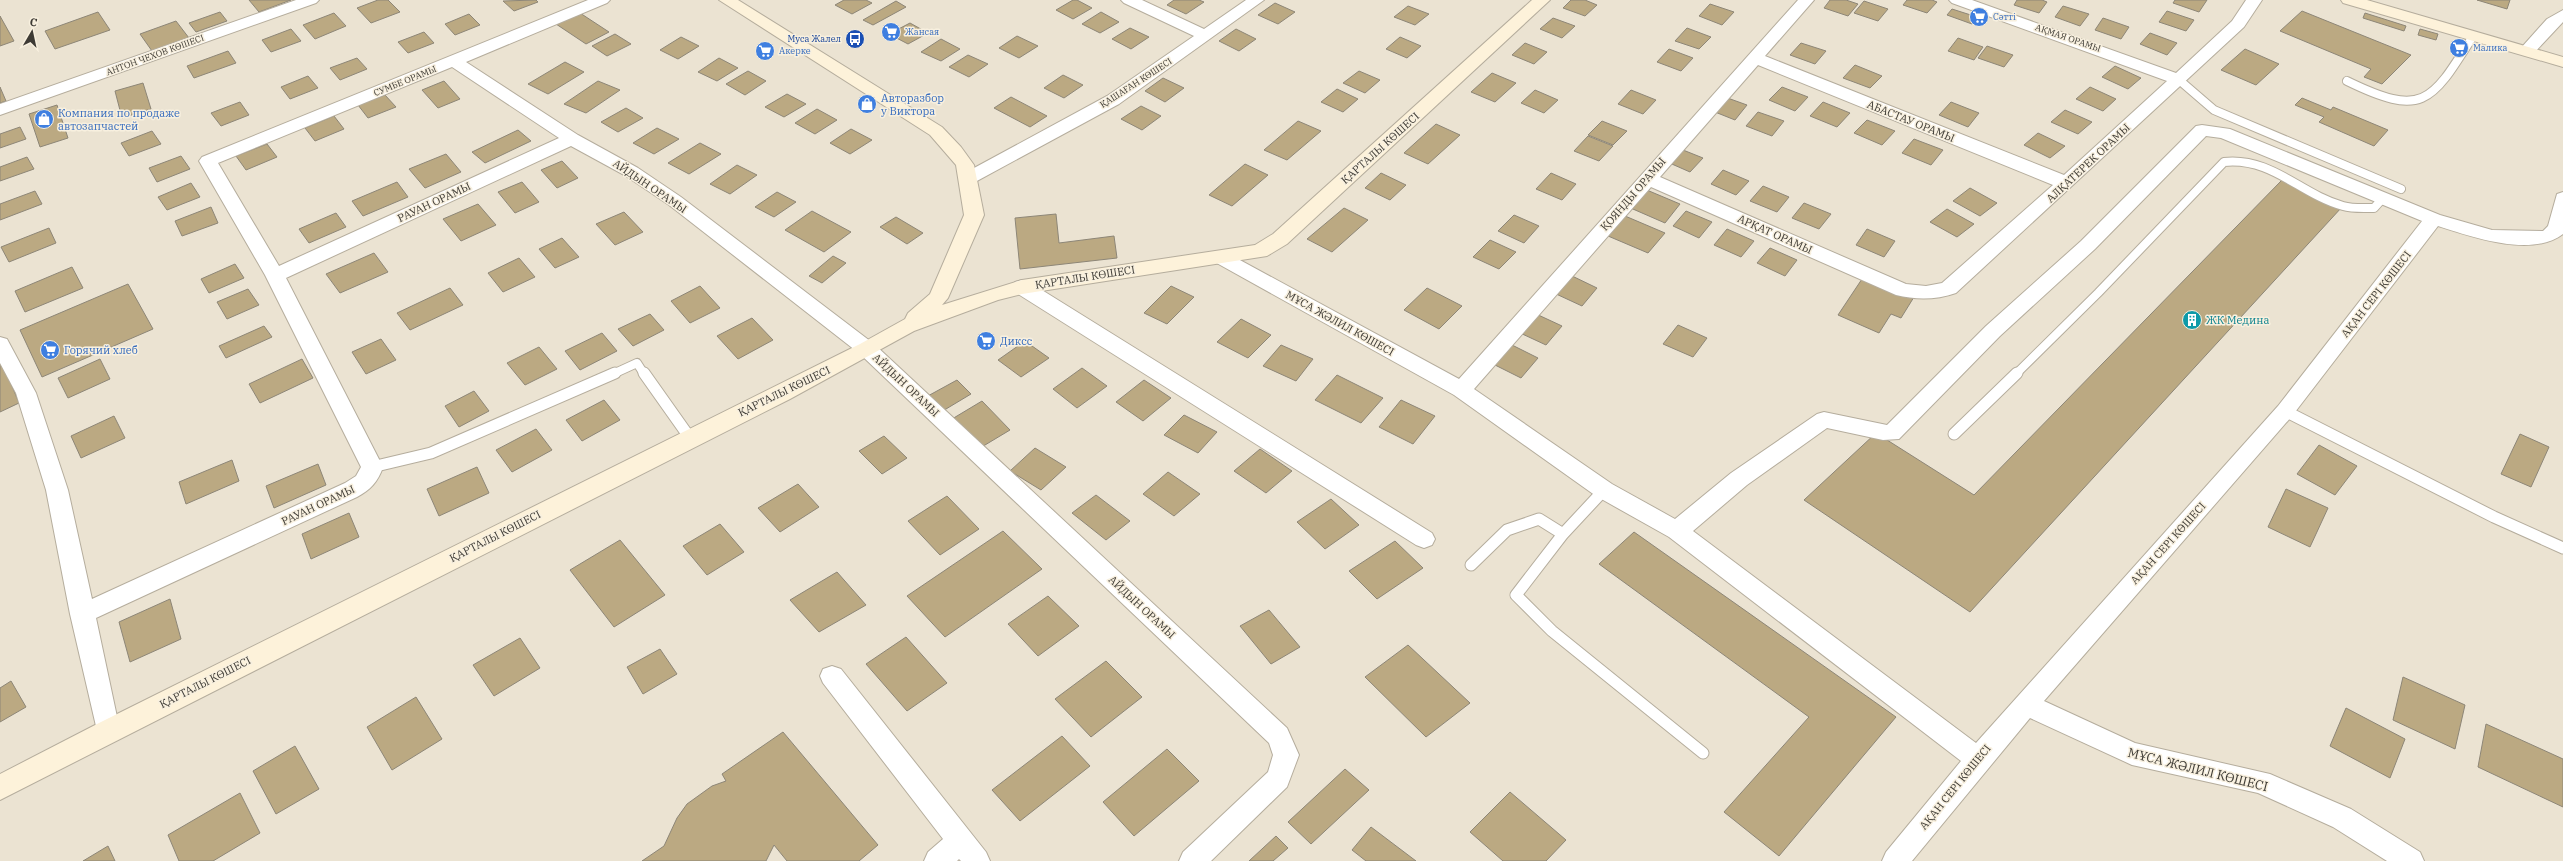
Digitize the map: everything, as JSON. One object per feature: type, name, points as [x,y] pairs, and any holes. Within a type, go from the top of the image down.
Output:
[{"type":"street","name":"АНТОН ЧЕХОВ КӨШЕСІ","points":[[0,110],[310,0]]},
{"type":"street","name":"СУМБЕ ОРАМЫ","points":[[275,275],[208,161],[454,62],[602,0]]},
{"type":"street","points":[[727,0],[936,131],[955,151],[964,164],[969,178],[974,215],[938,298],[907,326]]},
{"type":"street","points":[[1129,0],[1206,36]]},
{"type":"street","name":"ҚАШАҒАН КӨШЕСІ","points":[[969,178],[1113,100],[1256,0]]},
{"type":"street","name":"ҚАРТАЛЫ КӨШЕСІ","points":[[0,788],[108,731],[867,349],[907,326],[1022,287],[1260,251],[1280,239],[1542,0]]},
{"type":"street","name":"ҚОЯНДЫ ОРАМЫ","points":[[1461,390],[1806,0]]},
{"type":"street","name":"АҚМАЯ ОРАМЫ","points":[[1957,0],[2178,79]]},
{"type":"street","name":"АЛҚАТЕРЕК ОРАМЫ","points":[[1903,290],[1927,293],[1949,288],[2066,183],[2238,24],[2254,0]]},
{"type":"street","points":[[2350,0],[2563,62]]},
{"type":"street","points":[[2527,52],[2554,22],[2563,15]]},
{"type":"street","name":"АБАСТАУ ОРАМЫ","points":[[1755,58],[2066,183]]},
{"type":"street","name":"АЙДЫН ОРАМЫ","points":[[454,62],[572,139],[632,172],[675,201],[867,349],[1278,736],[1286,755],[1278,779],[1192,861]]},
{"type":"street","points":[[1677,531],[1739,479],[1824,420],[1847,422],[1869,431],[1892,433],[1993,331],[2088,246],[2190,140],[2202,130],[2212,130],[2254,144],[2434,219],[2491,236],[2534,238],[2548,236],[2557,229],[2563,198]]},
{"type":"street","name":"РАУАН ОРАМЫ","points":[[275,275],[572,139]]},
{"type":"street","name":"АРҚАТ ОРАМЫ","points":[[1647,178],[1903,290]]},
{"type":"street","name":"АҚАН СЕРІ КӨШЕСІ","points":[[1895,861],[2025,704],[2285,411],[2434,219]]},
{"type":"street","name":"МҰСА ЖӘЛИЛ КӨШЕСІ","points":[[1220,256],[1461,390],[1604,490],[1677,531],[1978,759]]},
{"type":"street","points":[[275,275],[372,467]]},
{"type":"street","points":[[1022,287],[1424,540]]},
{"type":"street","points":[[0,344],[26,393],[57,490],[82,614],[108,731]]},
{"type":"street","name":"РАУАН ОРАМЫ","points":[[82,614],[349,491],[362,483],[370,475],[372,467]]},
{"type":"street","points":[[832,676],[977,861]]},
{"type":"street","name":"МҰСА ЖӘЛИЛ КӨШЕСІ","points":[[2025,704],[2132,754],[2261,782],[2342,818],[2412,861]]},
{"type":"street","points":[[937,861],[960,841]]},
{"type":"lane","points":[[2348,81],[2389,99],[2412,102],[2432,91],[2447,75],[2473,36]]},
{"type":"lane","points":[[2178,79],[2214,110],[2401,189]]},
{"type":"lane","points":[[1954,434],[2098,293],[2224,162],[2236,159],[2252,161],[2340,205],[2359,208],[2374,208],[2383,198]]},
{"type":"lane","points":[[372,467],[431,453],[637,363],[690,438]]},
{"type":"lane","points":[[2285,411],[2494,517],[2563,548]]},
{"type":"lane","points":[[1604,490],[1563,534],[1516,595],[1552,631],[1703,753]]},
{"type":"lane","points":[[1471,565],[1506,530],[1539,519],[1563,534]]},
{"type":"building","points":[[249,0],[291,0],[259,12]]},
{"type":"building","points":[[378,0],[388,0],[400,12],[371,23],[357,8]]},
{"type":"building","points":[[536,0],[538,2],[514,11],[503,1]]},
{"type":"building","points":[[844,0],[866,0],[872,3],[852,14],[835,5]]},
{"type":"building","points":[[1073,0],[1077,0],[1092,8],[1073,19],[1056,10]]},
{"type":"building","points":[[1174,0],[1199,0],[1204,2],[1186,14],[1167,5]]},
{"type":"building","points":[[1571,0],[1585,0],[1597,5],[1585,16],[1563,8]]},
{"type":"building","points":[[1830,0],[1846,0],[1858,4],[1848,16],[1824,8]]},
{"type":"building","points":[[1907,0],[1932,0],[1937,2],[1927,13],[1903,5]]},
{"type":"building","points":[[2017,0],[2042,0],[2047,2],[2039,13],[2014,5]]},
{"type":"building","points":[[2175,0],[2207,0],[2199,12],[2173,3]]},
{"type":"building","points":[[2477,0],[2510,0],[2507,9]]},
{"type":"building","points":[[896,1],[906,7],[873,25],[863,20]]},
{"type":"building","points":[[1864,1],[1888,9],[1878,21],[1854,13]]},
{"type":"building","points":[[1275,3],[1295,12],[1278,24],[1258,15]]},
{"type":"building","points":[[1710,4],[1734,12],[1722,25],[1699,16]]},
{"type":"building","points":[[1408,6],[1429,14],[1415,25],[1394,17]]},
{"type":"building","points":[[2063,6],[2089,14],[2080,26],[2055,17]]},
{"type":"building","points":[[1952,9],[1977,17],[1972,24],[1947,15]]},
{"type":"building","points":[[2167,11],[2194,20],[2186,31],[2159,22]]},
{"type":"building","points":[[2302,11],[2411,55],[2382,84],[2364,77],[2371,69],[2280,31]]},
{"type":"building","points":[[98,12],[110,30],[55,49],[45,31]]},
{"type":"building","points":[[220,12],[227,21],[196,32],[189,23]]},
{"type":"building","points":[[1101,12],[1119,22],[1100,33],[1082,24]]},
{"type":"building","points":[[334,13],[346,26],[315,39],[303,25]]},
{"type":"building","points":[[580,13],[609,32],[586,44],[556,24]]},
{"type":"building","points":[[2365,13],[2406,26],[2404,31],[2363,18]]},
{"type":"building","points":[[469,14],[480,25],[455,35],[445,24]]},
{"type":"building","points":[[0,16],[14,41],[0,46]]},
{"type":"building","points":[[1553,18],[1575,26],[1562,38],[1540,29]]},
{"type":"building","points":[[2103,18],[2129,27],[2121,39],[2095,30]]},
{"type":"building","points":[[176,21],[189,38],[152,51],[140,34]]},
{"type":"building","points":[[910,23],[928,33],[908,44],[889,34]]},
{"type":"building","points":[[1130,28],[1149,37],[1131,49],[1112,39]]},
{"type":"building","points":[[1687,28],[1711,37],[1699,49],[1675,41]]},
{"type":"building","points":[[291,29],[301,41],[271,52],[262,40]]},
{"type":"building","points":[[1236,29],[1256,39],[1239,51],[1219,41]]},
{"type":"building","points":[[2420,29],[2438,34],[2436,40],[2418,35]]},
{"type":"building","points":[[424,32],[434,43],[408,53],[398,42]]},
{"type":"building","points":[[2150,33],[2177,43],[2167,55],[2140,44]]},
{"type":"building","points":[[615,34],[631,44],[607,56],[592,46]]},
{"type":"building","points":[[1017,36],[1038,46],[1019,58],[999,48]]},
{"type":"building","points":[[681,37],[699,46],[678,59],[660,50]]},
{"type":"building","points":[[1400,37],[1421,46],[1407,58],[1386,49]]},
{"type":"building","points":[[1958,38],[1983,47],[1974,60],[1948,51]]},
{"type":"building","points":[[941,39],[960,49],[941,61],[921,52]]},
{"type":"building","points":[[1525,43],[1547,52],[1534,64],[1512,55]]},
{"type":"building","points":[[1801,43],[1826,51],[1815,64],[1790,55]]},
{"type":"building","points":[[1987,46],[2013,55],[2004,67],[1978,58]]},
{"type":"building","points":[[1669,49],[1693,58],[1681,71],[1657,62]]},
{"type":"building","points":[[2245,49],[2279,64],[2256,85],[2221,70]]},
{"type":"building","points":[[228,51],[236,63],[194,78],[187,66]]},
{"type":"building","points":[[968,55],[988,64],[969,77],[949,67]]},
{"type":"building","points":[[357,58],[367,69],[340,80],[330,68]]},
{"type":"building","points":[[719,58],[738,68],[717,81],[698,72]]},
{"type":"building","points":[[565,62],[584,72],[548,94],[528,84]]},
{"type":"building","points":[[1855,65],[1882,76],[1870,88],[1843,78]]},
{"type":"building","points":[[2115,66],[2141,78],[2128,89],[2102,77]]},
{"type":"building","points":[[748,71],[766,81],[745,95],[726,84]]},
{"type":"building","points":[[1359,71],[1380,80],[1365,93],[1343,83]]},
{"type":"building","points":[[1492,73],[1516,83],[1495,102],[1471,92]]},
{"type":"building","points":[[1063,75],[1083,85],[1064,98],[1044,88]]},
{"type":"building","points":[[308,76],[318,88],[290,99],[281,87]]},
{"type":"building","points":[[1163,78],[1184,88],[1165,102],[1145,91]]},
{"type":"building","points":[[444,81],[460,99],[438,108],[422,90]]},
{"type":"building","points":[[598,81],[620,90],[586,113],[564,104]]},
{"type":"building","points":[[143,83],[151,109],[122,118],[115,91]]},
{"type":"building","points":[[0,87],[6,101],[0,103]]},
{"type":"building","points":[[1782,87],[1808,97],[1795,111],[1769,100]]},
{"type":"building","points":[[2090,87],[2116,99],[2103,111],[2076,99]]},
{"type":"building","points":[[1337,89],[1358,99],[1343,112],[1321,102]]},
{"type":"building","points":[[1535,90],[1558,100],[1544,113],[1521,103]]},
{"type":"building","points":[[1631,90],[1656,100],[1643,114],[1618,104]]},
{"type":"building","points":[[787,94],[806,104],[784,117],[765,107]]},
{"type":"building","points":[[385,95],[396,107],[368,118],[358,105]]},
{"type":"building","points":[[1722,96],[1747,105],[1735,120],[1710,110]]},
{"type":"building","points":[[1011,97],[1047,116],[1030,127],[994,108]]},
{"type":"building","points":[[2302,98],[2331,110],[2333,107],[2388,130],[2374,146],[2319,122],[2324,117],[2295,105]]},
{"type":"building","points":[[240,102],[249,115],[221,126],[211,113]]},
{"type":"building","points":[[1823,102],[1850,113],[1837,127],[1810,116]]},
{"type":"building","points":[[1951,102],[1979,113],[1968,127],[1939,115]]},
{"type":"building","points":[[57,105],[68,138],[40,147],[29,114]]},
{"type":"building","points":[[1141,106],[1161,116],[1142,130],[1121,119]]},
{"type":"building","points":[[626,108],[643,118],[618,132],[601,122]]},
{"type":"building","points":[[817,109],[837,120],[815,134],[795,123]]},
{"type":"building","points":[[2065,110],[2092,122],[2078,134],[2051,122]]},
{"type":"building","points":[[1758,112],[1784,121],[1772,136],[1746,126]]},
{"type":"building","points":[[334,116],[344,129],[315,141],[305,128]]},
{"type":"building","points":[[1867,120],[1895,131],[1882,145],[1854,133]]},
{"type":"building","points":[[1298,121],[1321,131],[1287,160],[1264,150]]},
{"type":"building","points":[[1602,121],[1627,131],[1613,145],[1588,135]]},
{"type":"building","points":[[1436,124],[1460,135],[1428,164],[1404,153]]},
{"type":"building","points":[[20,127],[26,139],[0,148],[0,134]]},
{"type":"building","points":[[657,128],[679,139],[654,154],[633,143]]},
{"type":"building","points":[[851,129],[872,140],[850,154],[830,143]]},
{"type":"building","points":[[518,130],[531,141],[485,163],[472,152]]},
{"type":"building","points":[[152,131],[161,144],[129,156],[121,143]]},
{"type":"building","points":[[2038,133],[2065,146],[2050,158],[2024,145]]},
{"type":"building","points":[[1588,136],[1613,146],[1599,161],[1574,151]]},
{"type":"building","points":[[1914,139],[1943,150],[1931,165],[1902,153]]},
{"type":"building","points":[[700,143],[721,154],[689,174],[668,163]]},
{"type":"building","points":[[267,144],[277,157],[246,170],[236,156]]},
{"type":"building","points":[[1678,148],[1703,158],[1690,172],[1665,161]]},
{"type":"building","points":[[446,154],[461,172],[425,188],[409,169]]},
{"type":"building","points":[[181,156],[190,169],[157,182],[149,168]]},
{"type":"building","points":[[27,157],[34,169],[0,181],[0,167]]},
{"type":"building","points":[[562,161],[578,178],[557,188],[541,170]]},
{"type":"building","points":[[1245,164],[1268,175],[1232,206],[1209,195]]},
{"type":"building","points":[[737,165],[757,175],[730,194],[710,184]]},
{"type":"building","points":[[1723,170],[1749,181],[1736,195],[1711,184]]},
{"type":"building","points":[[1381,173],[1406,185],[1390,200],[1365,188]]},
{"type":"building","points":[[1551,173],[1576,184],[1562,200],[1536,189]]},
{"type":"building","name":"ЖК Медина","points":[[2282,180],[2342,207],[1970,612],[1804,500],[1876,433],[1974,495]]},
{"type":"building","points":[[397,182],[408,197],[363,216],[352,201]]},
{"type":"building","points":[[522,182],[539,202],[515,213],[498,192]]},
{"type":"building","points":[[191,183],[200,197],[167,210],[158,197]]},
{"type":"building","points":[[1763,186],[1789,197],[1777,212],[1750,201]]},
{"type":"building","points":[[1642,188],[1680,204],[1665,223],[1626,206]]},
{"type":"building","points":[[1970,188],[1997,203],[1980,216],[1953,201]]},
{"type":"building","points":[[35,191],[42,204],[0,220],[0,204]]},
{"type":"building","points":[[777,192],[796,202],[774,217],[755,207]]},
{"type":"building","points":[[1804,203],[1831,214],[1819,229],[1792,218]]},
{"type":"building","points":[[478,204],[496,225],[461,241],[443,219]]},
{"type":"building","points":[[211,207],[218,223],[182,236],[175,221]]},
{"type":"building","points":[[1344,208],[1368,220],[1332,252],[1307,239]]},
{"type":"building","points":[[1947,209],[1974,224],[1957,237],[1930,222]]},
{"type":"building","points":[[812,211],[851,232],[824,252],[785,230]]},
{"type":"building","points":[[1686,211],[1712,222],[1699,238],[1673,226]]},
{"type":"building","points":[[624,212],[643,232],[615,245],[596,224]]},
{"type":"building","points":[[336,213],[346,227],[309,243],[299,229]]},
{"type":"building","points":[[1618,213],[1665,233],[1648,253],[1601,233]]},
{"type":"building","points":[[1056,214],[1059,243],[1114,236],[1117,258],[1020,269],[1015,218]]},
{"type":"building","points":[[1514,215],[1539,226],[1524,243],[1498,231]]},
{"type":"building","points":[[896,217],[923,233],[907,244],[880,227]]},
{"type":"building","points":[[49,228],[56,243],[9,262],[1,247]]},
{"type":"building","points":[[1727,229],[1754,241],[1741,257],[1714,245]]},
{"type":"building","points":[[1867,229],[1895,241],[1884,257],[1856,245]]},
{"type":"building","points":[[562,238],[579,257],[555,268],[539,249]]},
{"type":"building","points":[[1490,240],[1516,252],[1499,269],[1473,257]]},
{"type":"building","points":[[1770,248],[1797,260],[1785,276],[1757,263]]},
{"type":"building","points":[[374,253],[388,272],[340,293],[326,274]]},
{"type":"building","points":[[833,256],[846,263],[822,283],[809,276]]},
{"type":"building","points":[[519,258],[535,277],[503,292],[488,273]]},
{"type":"building","points":[[235,264],[244,278],[209,293],[201,279]]},
{"type":"building","points":[[72,267],[83,288],[25,312],[15,291]]},
{"type":"building","points":[[1570,275],[1597,288],[1582,306],[1554,293]]},
{"type":"building","points":[[1864,276],[1914,297],[1901,318],[1891,314],[1879,333],[1838,315]]},
{"type":"building","points":[[128,284],[153,329],[42,377],[20,330]]},
{"type":"building","points":[[700,286],[720,308],[690,323],[671,301]]},
{"type":"building","points":[[1171,286],[1194,297],[1167,324],[1144,313]]},
{"type":"building","points":[[450,288],[463,305],[410,330],[397,313]]},
{"type":"building","points":[[1427,288],[1462,306],[1439,329],[1404,310]]},
{"type":"building","points":[[248,289],[259,305],[227,319],[217,302]]},
{"type":"building","points":[[1534,313],[1562,326],[1546,345],[1518,332]]},
{"type":"building","points":[[650,314],[664,330],[633,346],[618,329]]},
{"type":"building","points":[[752,318],[773,340],[738,359],[717,336]]},
{"type":"building","points":[[1241,319],[1271,335],[1248,358],[1217,342]]},
{"type":"building","points":[[1678,325],[1707,338],[1693,357],[1663,344]]},
{"type":"building","points":[[264,326],[272,337],[226,358],[219,346]]},
{"type":"building","points":[[602,333],[617,351],[580,370],[565,351]]},
{"type":"building","points":[[381,339],[396,360],[366,374],[352,352]]},
{"type":"building","points":[[1025,341],[1049,358],[1021,377],[998,360]]},
{"type":"building","points":[[1510,344],[1538,358],[1521,378],[1493,364]]},
{"type":"building","points":[[1281,345],[1313,359],[1296,381],[1263,366]]},
{"type":"building","points":[[539,347],[557,369],[525,385],[507,363]]},
{"type":"building","points":[[0,357],[19,403],[0,412]]},
{"type":"building","points":[[100,359],[110,379],[68,398],[58,378]]},
{"type":"building","points":[[302,359],[313,378],[260,403],[249,384]]},
{"type":"building","points":[[1082,368],[1107,386],[1077,408],[1053,389]]},
{"type":"building","points":[[1337,375],[1383,398],[1361,423],[1315,400]]},
{"type":"building","points":[[957,380],[971,394],[941,412],[926,397]]},
{"type":"building","points":[[1144,380],[1171,398],[1143,421],[1116,402]]},
{"type":"building","points":[[474,391],[489,411],[459,427],[445,406]]},
{"type":"building","points":[[604,400],[620,420],[582,441],[566,420]]},
{"type":"building","points":[[1401,400],[1435,416],[1413,444],[1379,427]]},
{"type":"building","points":[[982,401],[1010,430],[980,448],[952,419]]},
{"type":"building","points":[[1184,415],[1217,432],[1198,453],[1164,435]]},
{"type":"building","points":[[114,416],[125,438],[81,458],[71,436]]},
{"type":"building","points":[[536,429],[552,450],[512,472],[496,450]]},
{"type":"building","points":[[2520,434],[2549,447],[2531,487],[2501,474]]},
{"type":"building","points":[[884,436],[907,458],[882,474],[859,451]]},
{"type":"building","points":[[2319,445],[2357,466],[2335,495],[2297,474]]},
{"type":"building","points":[[1035,448],[1066,467],[1041,490],[1010,471]]},
{"type":"building","points":[[1260,449],[1292,471],[1266,493],[1234,471]]},
{"type":"building","points":[[232,460],[239,481],[186,504],[179,482]]},
{"type":"building","points":[[318,464],[326,485],[274,508],[266,486]]},
{"type":"building","points":[[477,467],[489,493],[439,516],[427,489]]},
{"type":"building","points":[[1168,472],[1200,494],[1174,516],[1143,494]]},
{"type":"building","points":[[798,484],[819,507],[780,532],[758,508]]},
{"type":"building","points":[[2286,489],[2328,508],[2310,547],[2268,527]]},
{"type":"building","points":[[1096,495],[1130,521],[1106,540],[1072,513]]},
{"type":"building","points":[[947,496],[979,529],[940,555],[908,521]]},
{"type":"building","points":[[1331,499],[1359,525],[1325,549],[1297,522]]},
{"type":"building","points":[[349,513],[359,537],[311,559],[302,534]]},
{"type":"building","points":[[720,524],[744,552],[707,575],[683,546]]},
{"type":"building","points":[[1003,531],[1042,569],[945,637],[907,596]]},
{"type":"building","points":[[1634,532],[1896,717],[1779,856],[1724,812],[1809,717],[1599,564]]},
{"type":"building","points":[[620,540],[665,595],[614,627],[570,570]]},
{"type":"building","points":[[1395,541],[1423,568],[1377,599],[1349,571]]},
{"type":"building","points":[[837,572],[866,605],[819,632],[790,600]]},
{"type":"building","points":[[1048,596],[1079,626],[1038,656],[1008,624]]},
{"type":"building","points":[[170,599],[181,639],[130,662],[119,622]]},
{"type":"building","points":[[1269,610],[1300,647],[1271,664],[1240,626]]},
{"type":"building","points":[[906,637],[947,683],[907,711],[866,664]]},
{"type":"building","points":[[520,638],[540,668],[494,696],[473,665]]},
{"type":"building","points":[[1408,645],[1470,703],[1426,737],[1365,677]]},
{"type":"building","points":[[660,649],[677,674],[643,694],[627,667]]},
{"type":"building","points":[[1106,661],[1142,697],[1091,737],[1055,699]]},
{"type":"building","points":[[2403,677],[2465,705],[2455,749],[2393,720]]},
{"type":"building","points":[[11,681],[26,707],[0,722],[0,688]]},
{"type":"building","points":[[416,697],[442,739],[392,770],[367,727]]},
{"type":"building","points":[[2346,708],[2405,739],[2390,778],[2330,746]]},
{"type":"building","points":[[2486,724],[2563,759],[2563,807],[2478,767]]},
{"type":"building","points":[[783,732],[878,845],[859,861],[787,861],[774,845],[766,861],[642,861],[664,846],[677,818],[687,804],[712,786],[726,781],[722,774]]},
{"type":"building","points":[[1062,736],[1090,766],[1020,821],[992,790]]},
{"type":"building","points":[[295,746],[319,789],[276,814],[253,771]]},
{"type":"building","points":[[1167,749],[1199,781],[1134,836],[1103,802]]},
{"type":"building","points":[[1345,769],[1369,790],[1311,844],[1288,822]]},
{"type":"building","points":[[1510,792],[1566,840],[1546,861],[1503,861],[1470,832]]},
{"type":"building","points":[[240,793],[260,833],[213,861],[179,861],[168,835]]},
{"type":"building","points":[[1371,827],[1416,861],[1366,861],[1352,850]]},
{"type":"building","points":[[1276,836],[1288,848],[1273,861],[1249,861]]},
{"type":"building","points":[[108,846],[115,861],[83,861]]},
{"type":"place","name":"Сәттi","points":[[1979,17]]},
{"type":"place","name":"Жансая","points":[[891,32]]},
{"type":"place","name":"Муса Жалел","points":[[855,39]]},
{"type":"place","name":"Малика","points":[[2459,48]]},
{"type":"place","name":"Акерке","points":[[765,51]]},
{"type":"place","name":"Авторазбор у Виктора","points":[[867,104]]},
{"type":"place","name":"Компания по продаже автозапчастей","points":[[44,119]]},
{"type":"place","name":"ЖК Медина","points":[[2192,320]]},
{"type":"place","name":"Диксс","points":[[986,341]]},
{"type":"place","name":"Горячий хлеб","points":[[50,350]]}]
